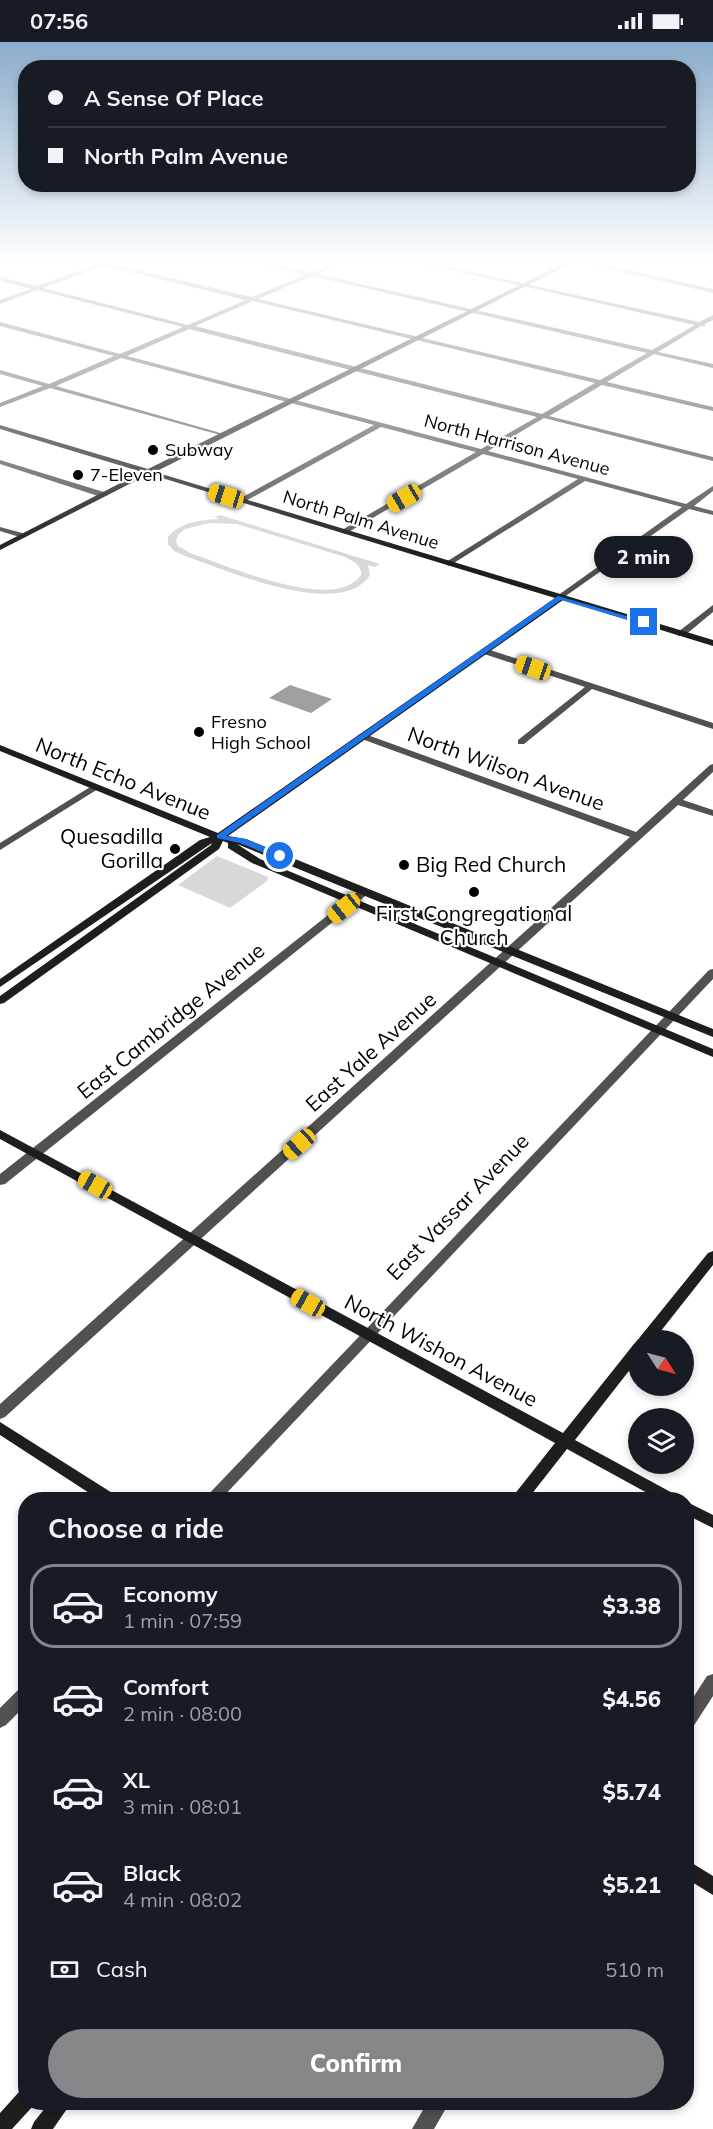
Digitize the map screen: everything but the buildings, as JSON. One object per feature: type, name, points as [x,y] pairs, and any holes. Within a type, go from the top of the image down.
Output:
[{"type":"main road","points":[[0,548],[375,358]]},
{"type":"main road","name":"North Palm Avenue","points":[[0,427],[713,643]]},
{"type":"main road","points":[[0,984],[204,842],[219,837],[560,597]]},
{"type":"main road","name":"North Echo Avenue","points":[[0,748],[219,837],[242,841],[713,1033]]},
{"type":"main road","points":[[2,997],[215,847],[219,837]]},
{"type":"main road","points":[[233,841],[232,846],[243,855],[713,1053]]},
{"type":"main road","points":[[87,924],[100,930]]},
{"type":"main road","name":"North Wishon Avenue","points":[[0,1134],[658,1492]]},
{"type":"main road","points":[[654,1330],[713,1256]]},
{"type":"main road","points":[[524,1492],[628,1362]]},
{"type":"main road","points":[[0,1428],[100,1492]]},
{"type":"main road","points":[[694,1512],[713,1522]]},
{"type":"main road","points":[[694,1874],[713,1886]]},
{"type":"main road","points":[[0,2128],[18,2108]]},
{"type":"main road","points":[[41,2129],[56,2110]]},
{"type":"street","points":[[0,405],[115,358]]},
{"type":"street","name":"North Harrison Avenue","points":[[136,358],[713,513]]},
{"type":"street","points":[[317,358],[713,459]]},
{"type":"street","points":[[502,358],[713,409]]},
{"type":"street","points":[[345,532],[643,358]]},
{"type":"street","points":[[681,358],[713,366]]},
{"type":"street","points":[[1,374],[222,435]]},
{"type":"street","points":[[242,501],[382,424]]},
{"type":"street","points":[[0,462],[104,495]]},
{"type":"street","points":[[449,564],[584,479]]},
{"type":"street","points":[[560,597],[713,488]]},
{"type":"street","points":[[0,529],[23,536]]},
{"type":"street","points":[[681,634],[713,608]]},
{"type":"street","points":[[484,651],[713,726]]},
{"type":"street","points":[[521,742],[590,687]]},
{"type":"street","name":"North Wilson Avenue","points":[[362,736],[636,836]]},
{"type":"street","name":"East Yale Avenue","points":[[0,1413],[713,767]]},
{"type":"street","points":[[0,847],[94,787]]},
{"type":"street","points":[[677,801],[713,813]]},
{"type":"street","name":"East Cambridge Avenue","points":[[0,1181],[365,891]]},
{"type":"street","name":"East Vassar Avenue","points":[[219,1492],[713,972]]},
{"type":"street","points":[[694,1711],[713,1681]]},
{"type":"street","points":[[0,1720],[18,1702]]},
{"type":"street","points":[[422,2129],[434,2110]]},
{"type":"shaded area","points":[[220,515],[380,564],[375,567],[368,565],[370,575],[355,588],[334,593],[309,593],[281,588],[226,571],[174,551],[168,544],[168,537],[178,528],[198,521],[219,519],[215,517]],"holes":[[[210,523],[237,524],[345,557],[358,566],[361,575],[348,586],[328,590],[305,588],[253,576],[190,553],[178,546],[176,541],[178,535],[185,529]]]},
{"type":"shaded area","points":[[290,685],[332,699],[311,713],[269,698]]},
{"type":"shaded area","points":[[217,856],[268,877],[267,881],[230,908],[178,885]]},
{"type":"place","name":"Subway","points":[[153,450]]},
{"type":"place","name":"7-Eleven","points":[[78,475]]},
{"type":"place","name":"Fresno High School","points":[[199,732]]},
{"type":"place","name":"Quesadilla Gorilla","points":[[175,849]]},
{"type":"place","name":"Big Red Church","points":[[404,865]]},
{"type":"place","name":"First Congregational Church","points":[[474,892]]},
{"type":"route","points":[[280,856],[242,841],[219,837],[560,597],[644,622]]}]
